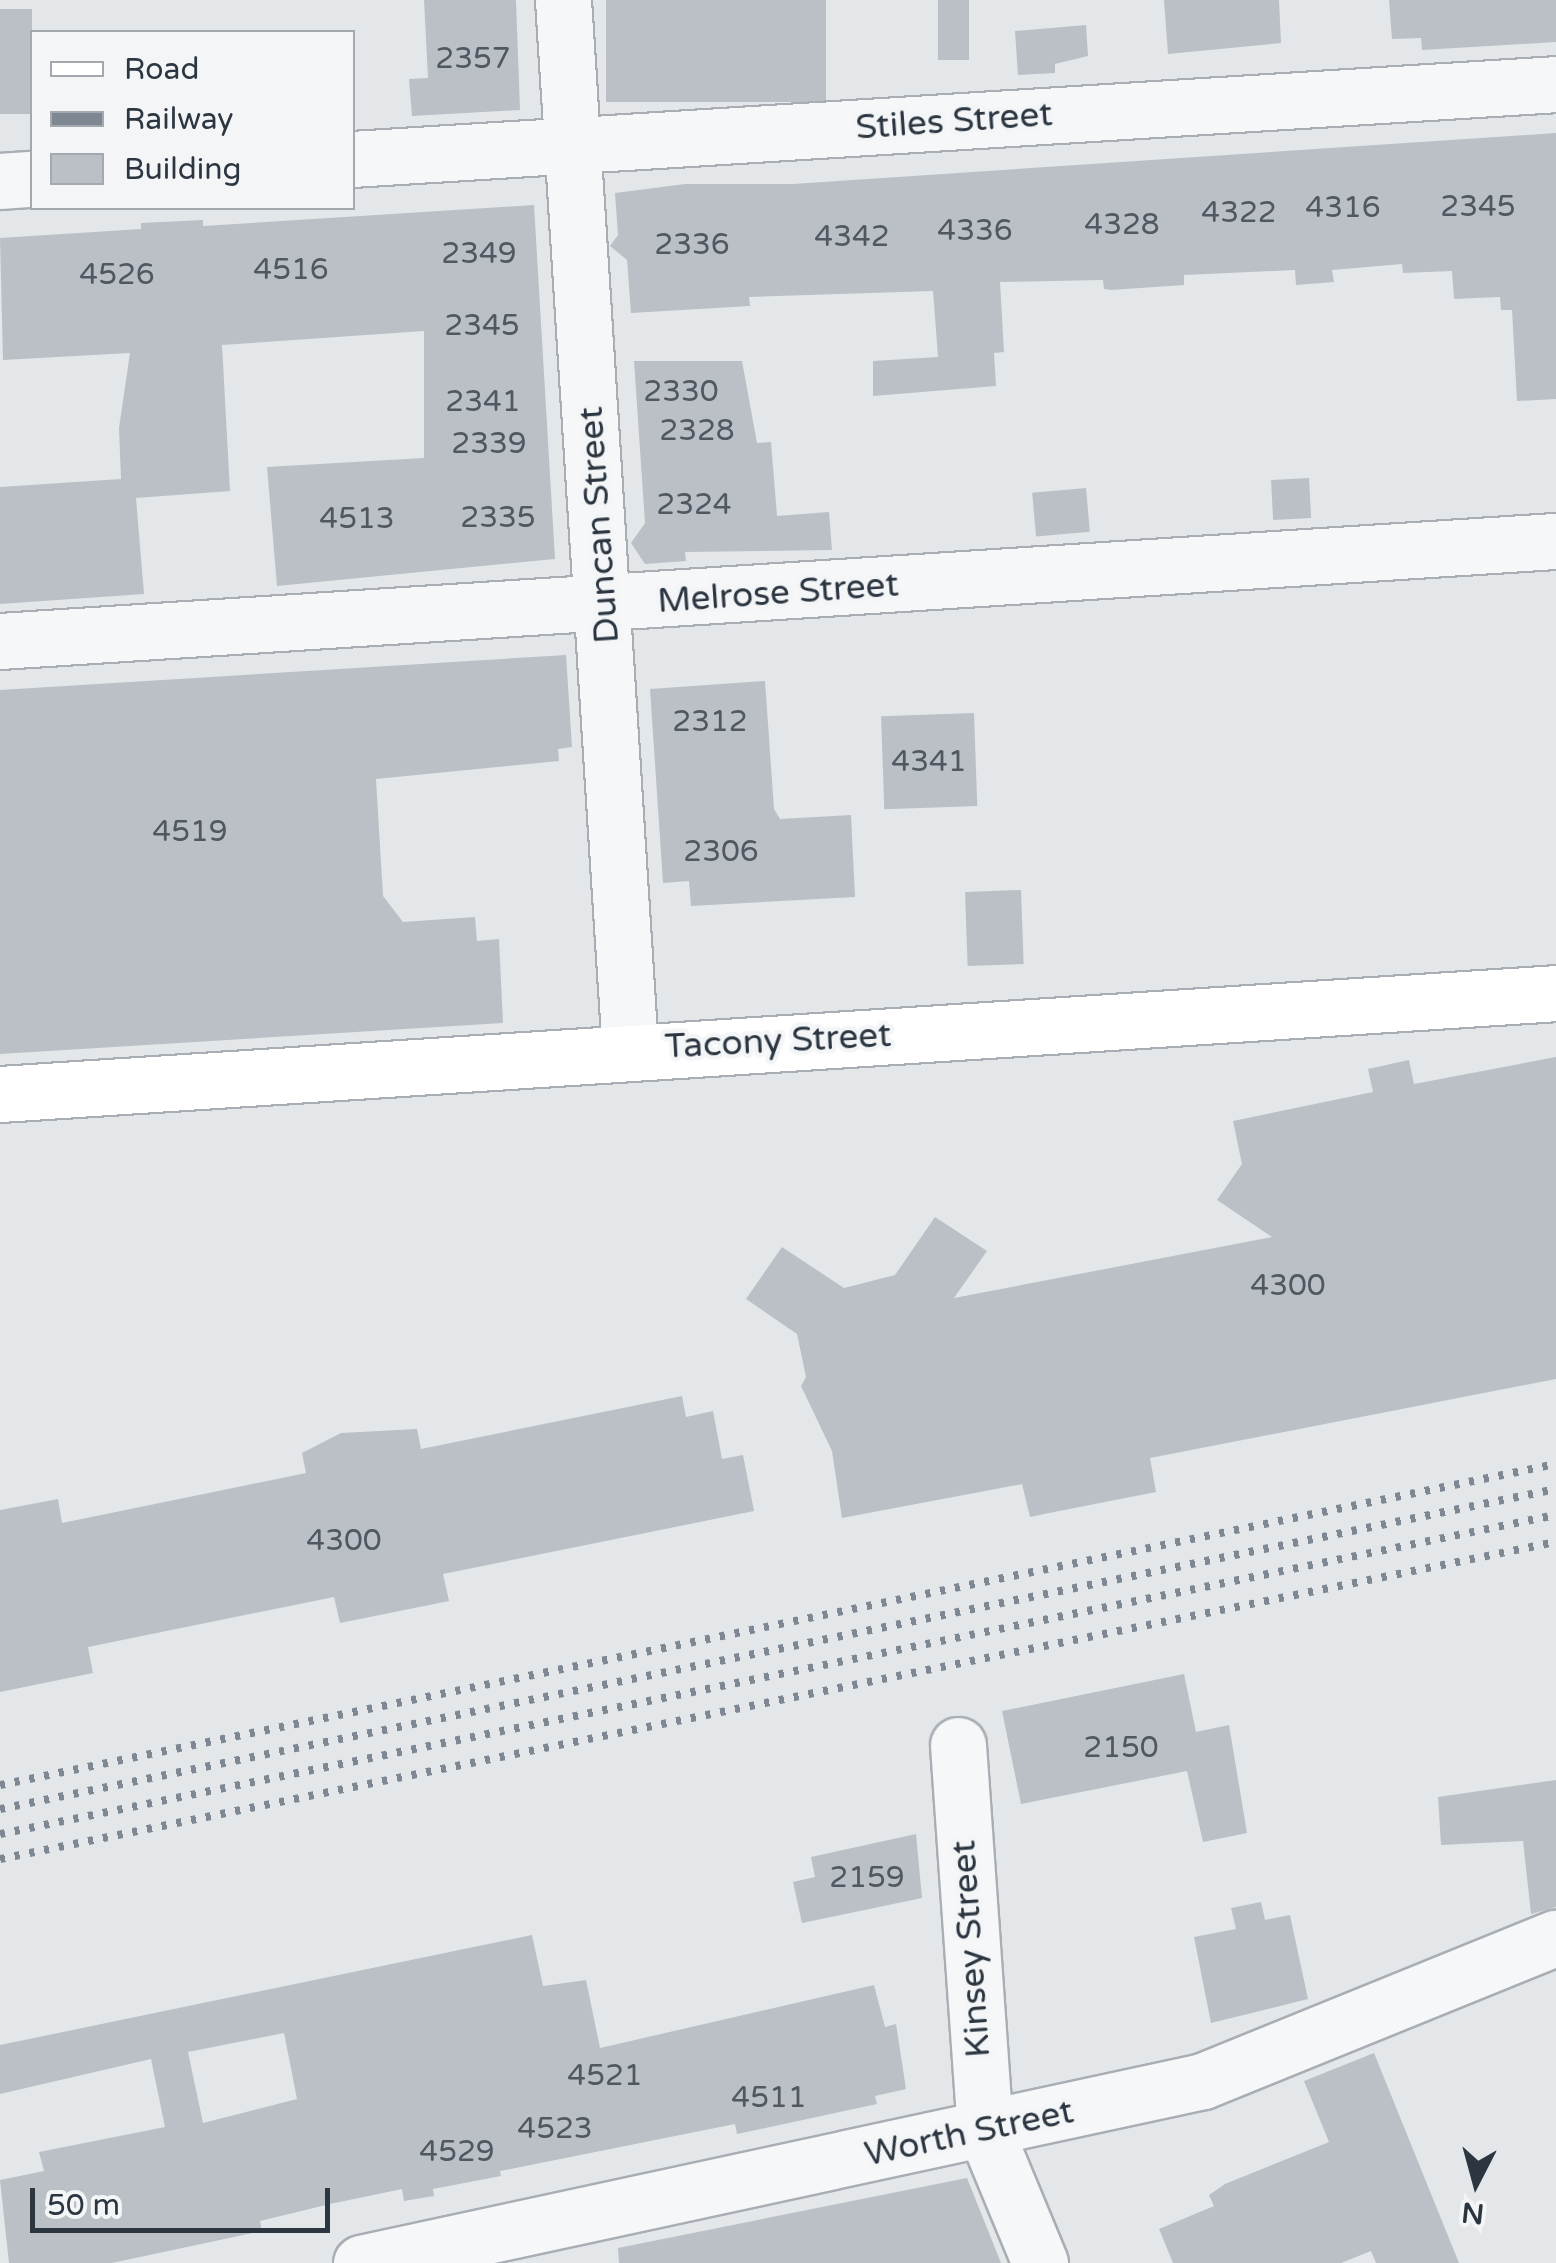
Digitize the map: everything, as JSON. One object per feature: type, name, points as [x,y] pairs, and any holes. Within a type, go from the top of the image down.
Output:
[{"type":"main road","name":"Tacony Street","points":[[0,1094],[630,1050],[1556,993]]},
{"type":"street","name":"Duncan Street","points":[[564,0],[605,604],[630,1050]]},
{"type":"street","name":"Stiles Street","points":[[355,159],[1556,84]]},
{"type":"street","points":[[0,181],[30,179]]},
{"type":"street","name":"Melrose Street","points":[[0,641],[1556,541]]},
{"type":"street","name":"Kinsey Street","points":[[958,1745],[985,2130],[1040,2263]]},
{"type":"street","name":"Worth Street","points":[[361,2263],[1203,2081],[1556,1938]]},
{"type":"building","points":[[424,0],[516,0],[520,110],[412,116],[409,79],[428,78]]},
{"type":"building","points":[[606,0],[826,0],[826,102],[606,102]]},
{"type":"building","points":[[938,0],[969,0],[969,60],[938,60]]},
{"type":"building","points":[[1164,0],[1279,0],[1281,43],[1168,54]]},
{"type":"building","points":[[1389,0],[1556,0],[1556,42],[1422,50],[1421,38],[1392,39]]},
{"type":"building","points":[[0,9],[32,9],[30,114],[0,114]]},
{"type":"building","points":[[1086,25],[1088,56],[1055,64],[1055,73],[1018,75],[1015,31]]},
{"type":"building","points":[[1556,133],[1556,399],[1517,401],[1512,310],[1501,310],[1500,297],[1454,299],[1452,271],[1403,273],[1402,264],[1332,270],[1334,282],[1296,285],[1295,270],[1184,275],[1184,285],[1111,290],[1104,289],[1103,280],[1000,282],[1004,352],[994,353],[996,386],[873,396],[873,361],[938,357],[933,291],[749,297],[750,306],[631,313],[627,260],[610,246],[618,235],[615,193],[685,184],[793,184]]},
{"type":"building","points":[[534,205],[555,559],[277,586],[267,467],[424,458],[424,331],[222,345],[230,491],[136,498],[144,594],[0,604],[0,487],[121,479],[119,428],[130,353],[3,360],[0,238],[141,229],[141,223],[203,220],[203,226]]},
{"type":"building","points":[[634,361],[742,361],[757,443],[771,442],[777,516],[829,512],[832,550],[685,552],[686,561],[645,564],[631,543],[645,523]]},
{"type":"building","points":[[1309,478],[1311,518],[1273,520],[1271,480]]},
{"type":"building","points":[[1086,488],[1090,532],[1036,537],[1032,493]]},
{"type":"building","points":[[566,655],[572,747],[558,749],[559,761],[376,779],[383,896],[403,922],[475,917],[477,941],[499,939],[503,1023],[0,1054],[0,690]]},
{"type":"building","points":[[765,681],[774,809],[780,819],[851,815],[855,897],[691,906],[689,881],[663,883],[650,689]]},
{"type":"building","points":[[974,713],[977,806],[884,809],[881,716]]},
{"type":"building","points":[[1021,890],[1024,964],[968,966],[965,892]]},
{"type":"building","points":[[1556,1057],[1556,1379],[1150,1458],[1156,1492],[1030,1517],[1022,1484],[842,1518],[832,1451],[801,1386],[806,1377],[797,1334],[746,1299],[782,1247],[844,1288],[895,1275],[935,1217],[987,1251],[954,1298],[1272,1237],[1217,1200],[1242,1164],[1233,1121],[1373,1092],[1368,1069],[1409,1060],[1414,1084]]},
{"type":"building","points":[[682,1396],[686,1417],[713,1411],[722,1459],[743,1455],[754,1511],[443,1574],[449,1601],[340,1623],[334,1597],[88,1647],[93,1673],[0,1692],[0,1510],[58,1499],[62,1523],[306,1473],[302,1453],[341,1433],[417,1429],[421,1449]]},
{"type":"building","points":[[1184,1674],[1196,1732],[1229,1725],[1247,1833],[1203,1842],[1187,1771],[1021,1804],[1002,1711]]},
{"type":"building","points":[[1556,1780],[1556,1907],[1531,1914],[1523,1841],[1441,1845],[1438,1797]]},
{"type":"building","points":[[916,1834],[922,1898],[802,1923],[793,1882],[815,1877],[811,1857]]},
{"type":"building","points":[[1261,1902],[1265,1920],[1290,1915],[1308,1999],[1211,2023],[1194,1937],[1236,1929],[1231,1908]]},
{"type":"building","points":[[532,1935],[543,1986],[586,1980],[600,2048],[874,1985],[885,2027],[896,2024],[906,2089],[875,2096],[877,2104],[737,2134],[735,2124],[500,2171],[501,2176],[433,2189],[434,2196],[404,2201],[402,2189],[330,2204],[260,2221],[262,2231],[112,2263],[9,2263],[0,2180],[44,2171],[39,2152],[165,2127],[151,2059],[0,2094],[0,2045]],"holes":[[[284,2033],[297,2099],[203,2123],[188,2052]]]},
{"type":"building","points":[[1374,2053],[1459,2263],[1376,2263],[1371,2251],[1341,2263],[1173,2263],[1159,2229],[1214,2206],[1209,2195],[1225,2184],[1329,2142],[1304,2081]]},
{"type":"building","points":[[967,2178],[1001,2263],[619,2263],[618,2248]]},
{"type":"railway","points":[[0,1785],[1556,1464]]},
{"type":"railway","points":[[0,1809],[1556,1489]]},
{"type":"railway","points":[[0,1834],[1556,1515]]},
{"type":"railway","points":[[0,1859],[1556,1542]]}]
